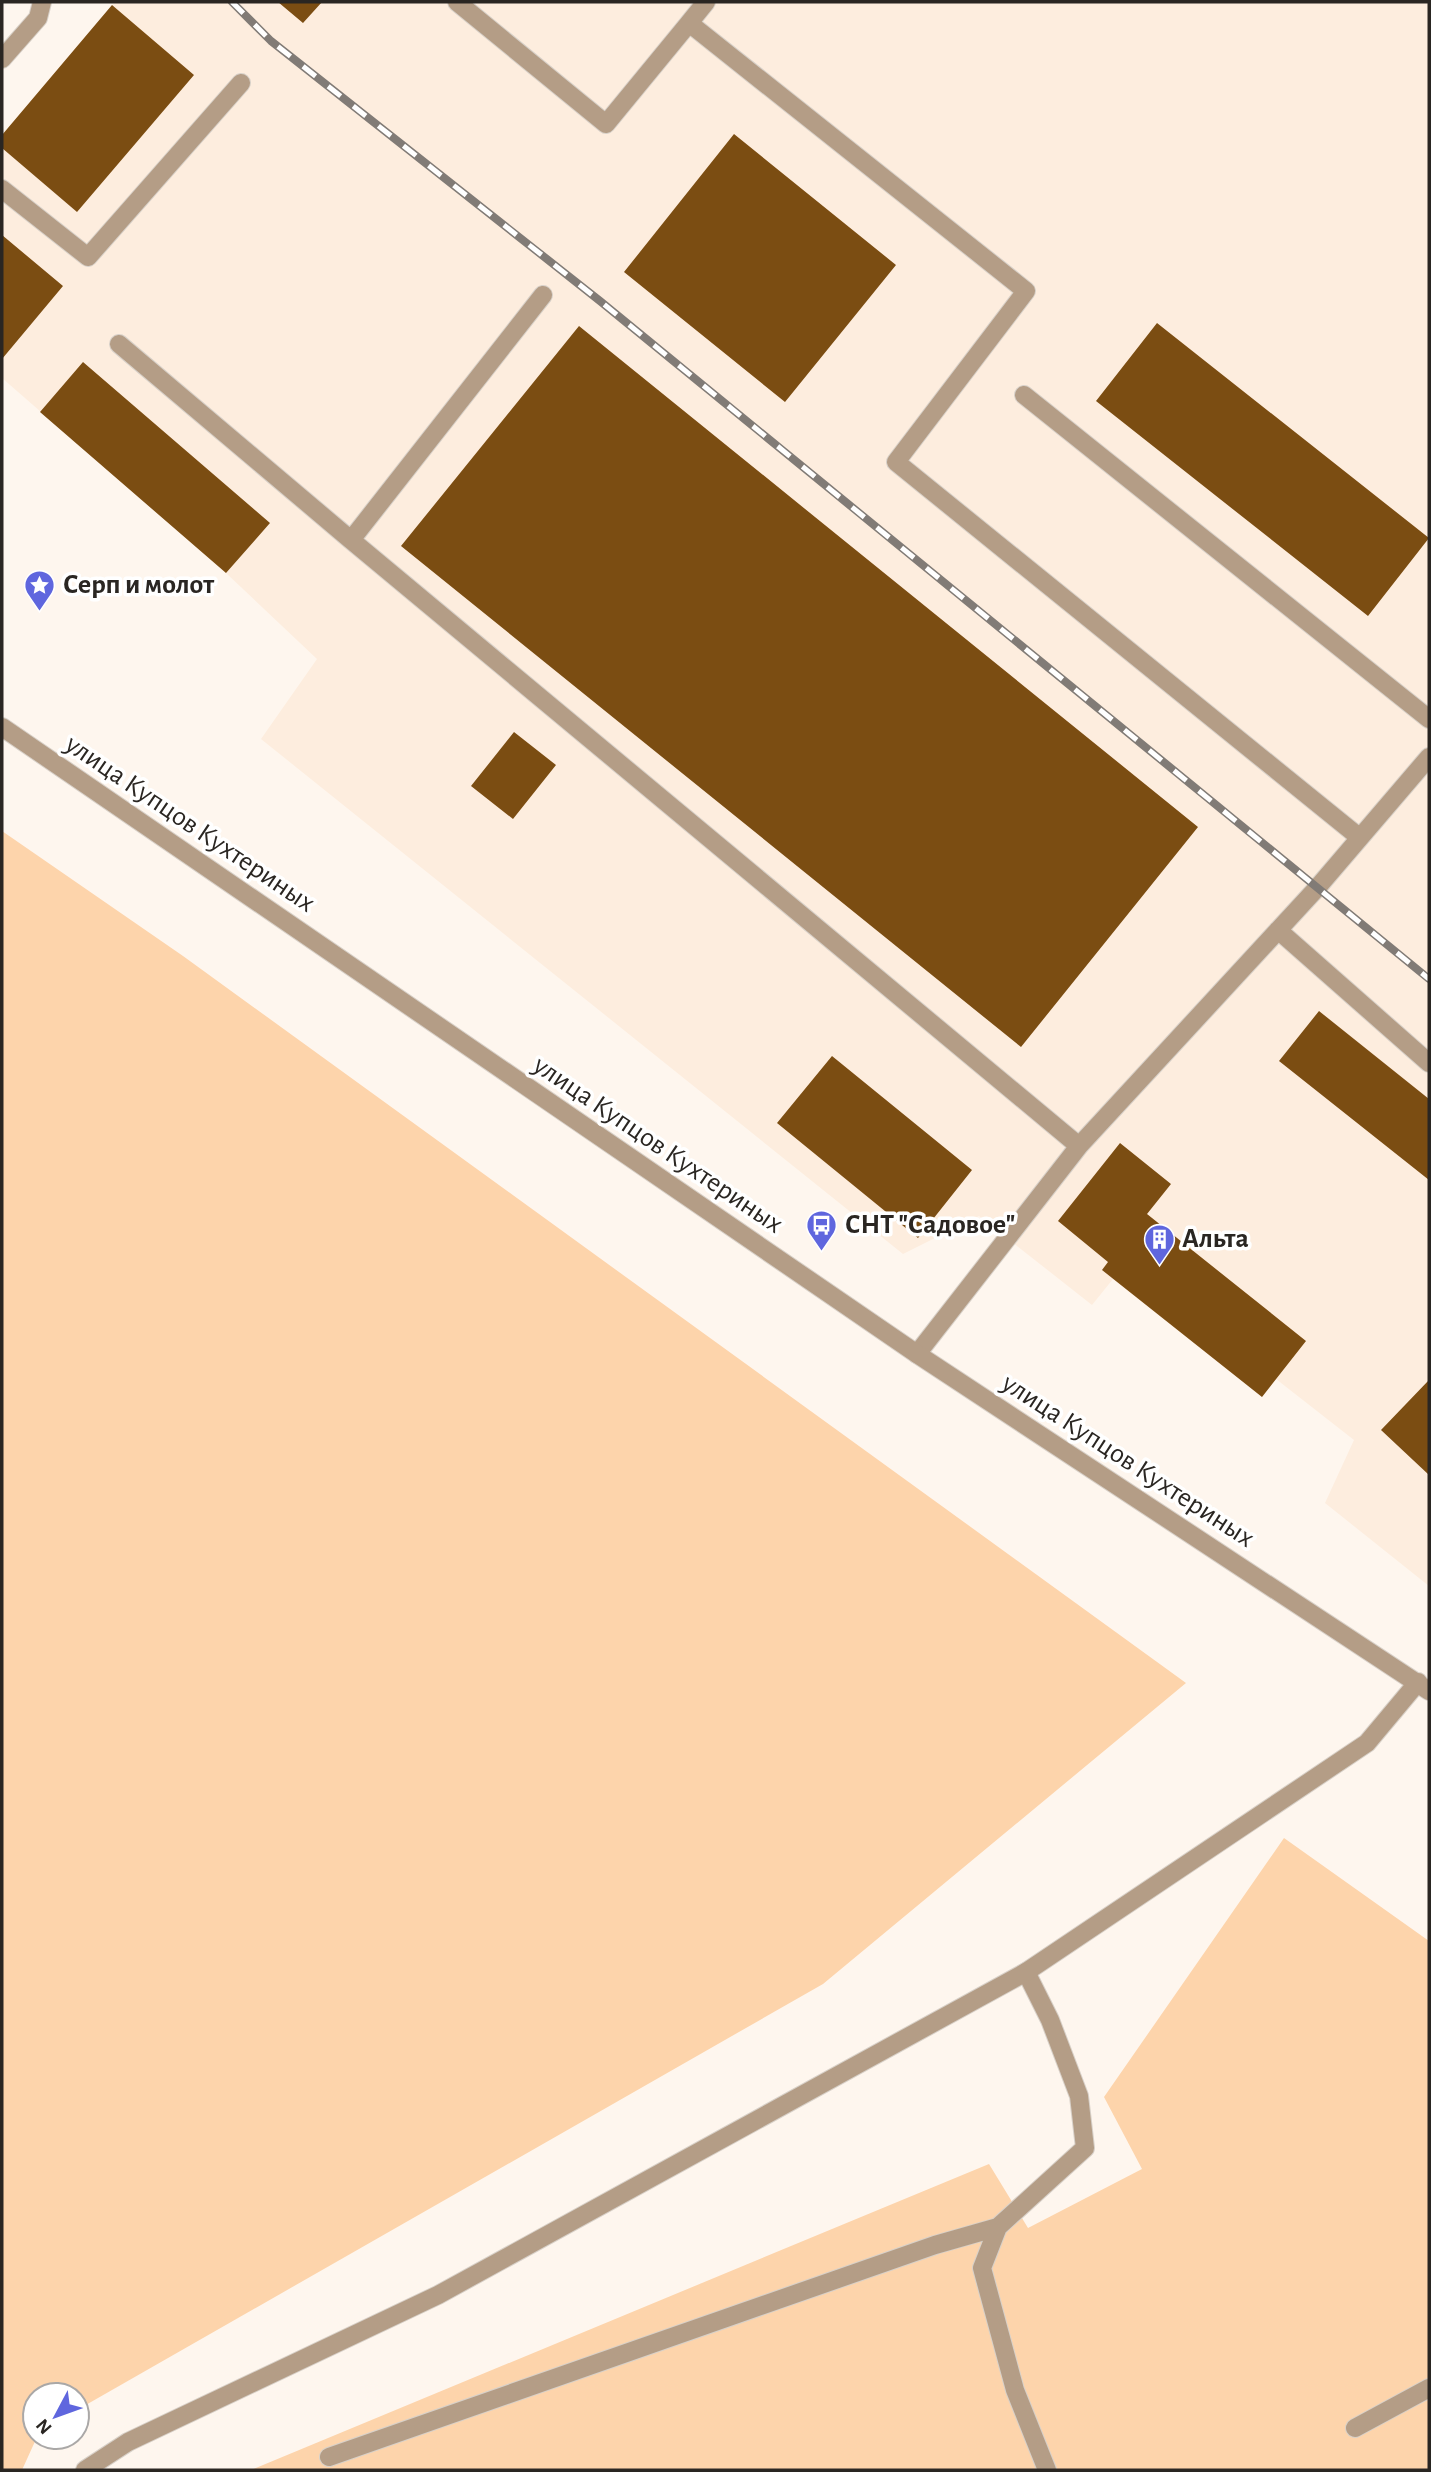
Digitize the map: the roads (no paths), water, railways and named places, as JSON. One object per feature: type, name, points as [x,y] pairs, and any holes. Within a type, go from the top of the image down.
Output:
[{"type":"street","points":[[2,60],[38,18],[42,2]]},
{"type":"street","points":[[457,2],[606,124],[706,2]]},
{"type":"street","points":[[689,23],[1026,291],[896,462],[1360,837]]},
{"type":"street","points":[[2,190],[88,257],[241,83]]},
{"type":"street","points":[[351,540],[544,295]]},
{"type":"street","points":[[119,344],[1079,1146]]},
{"type":"street","points":[[1024,395],[1429,719]]},
{"type":"street","name":"улица Купцов Кухтериных","points":[[2,727],[917,1354],[1423,1686]]},
{"type":"street","points":[[917,1354],[1079,1146],[1278,930],[1429,757]]},
{"type":"street","points":[[1278,930],[1429,1063]]},
{"type":"street","points":[[85,2470],[128,2442],[438,2295],[1026,1972],[1367,1742],[1423,1686]]},
{"type":"street","points":[[329,2457],[935,2245],[998,2227],[1085,2148],[1079,2096],[1050,2020],[1026,1972]]},
{"type":"street","points":[[998,2227],[982,2268],[1015,2390],[1047,2470]]},
{"type":"street","points":[[1354,2428],[1429,2388]]},
{"type":"railway","points":[[232,2],[271,41],[600,301],[1429,979]]},
{"type":"place","name":"Серп и молот","points":[[40,612]]},
{"type":"place","name":"СНТ \"Садовое\"","points":[[822,1252]]},
{"type":"place","name":"Альта","points":[[1159,1266]]}]
